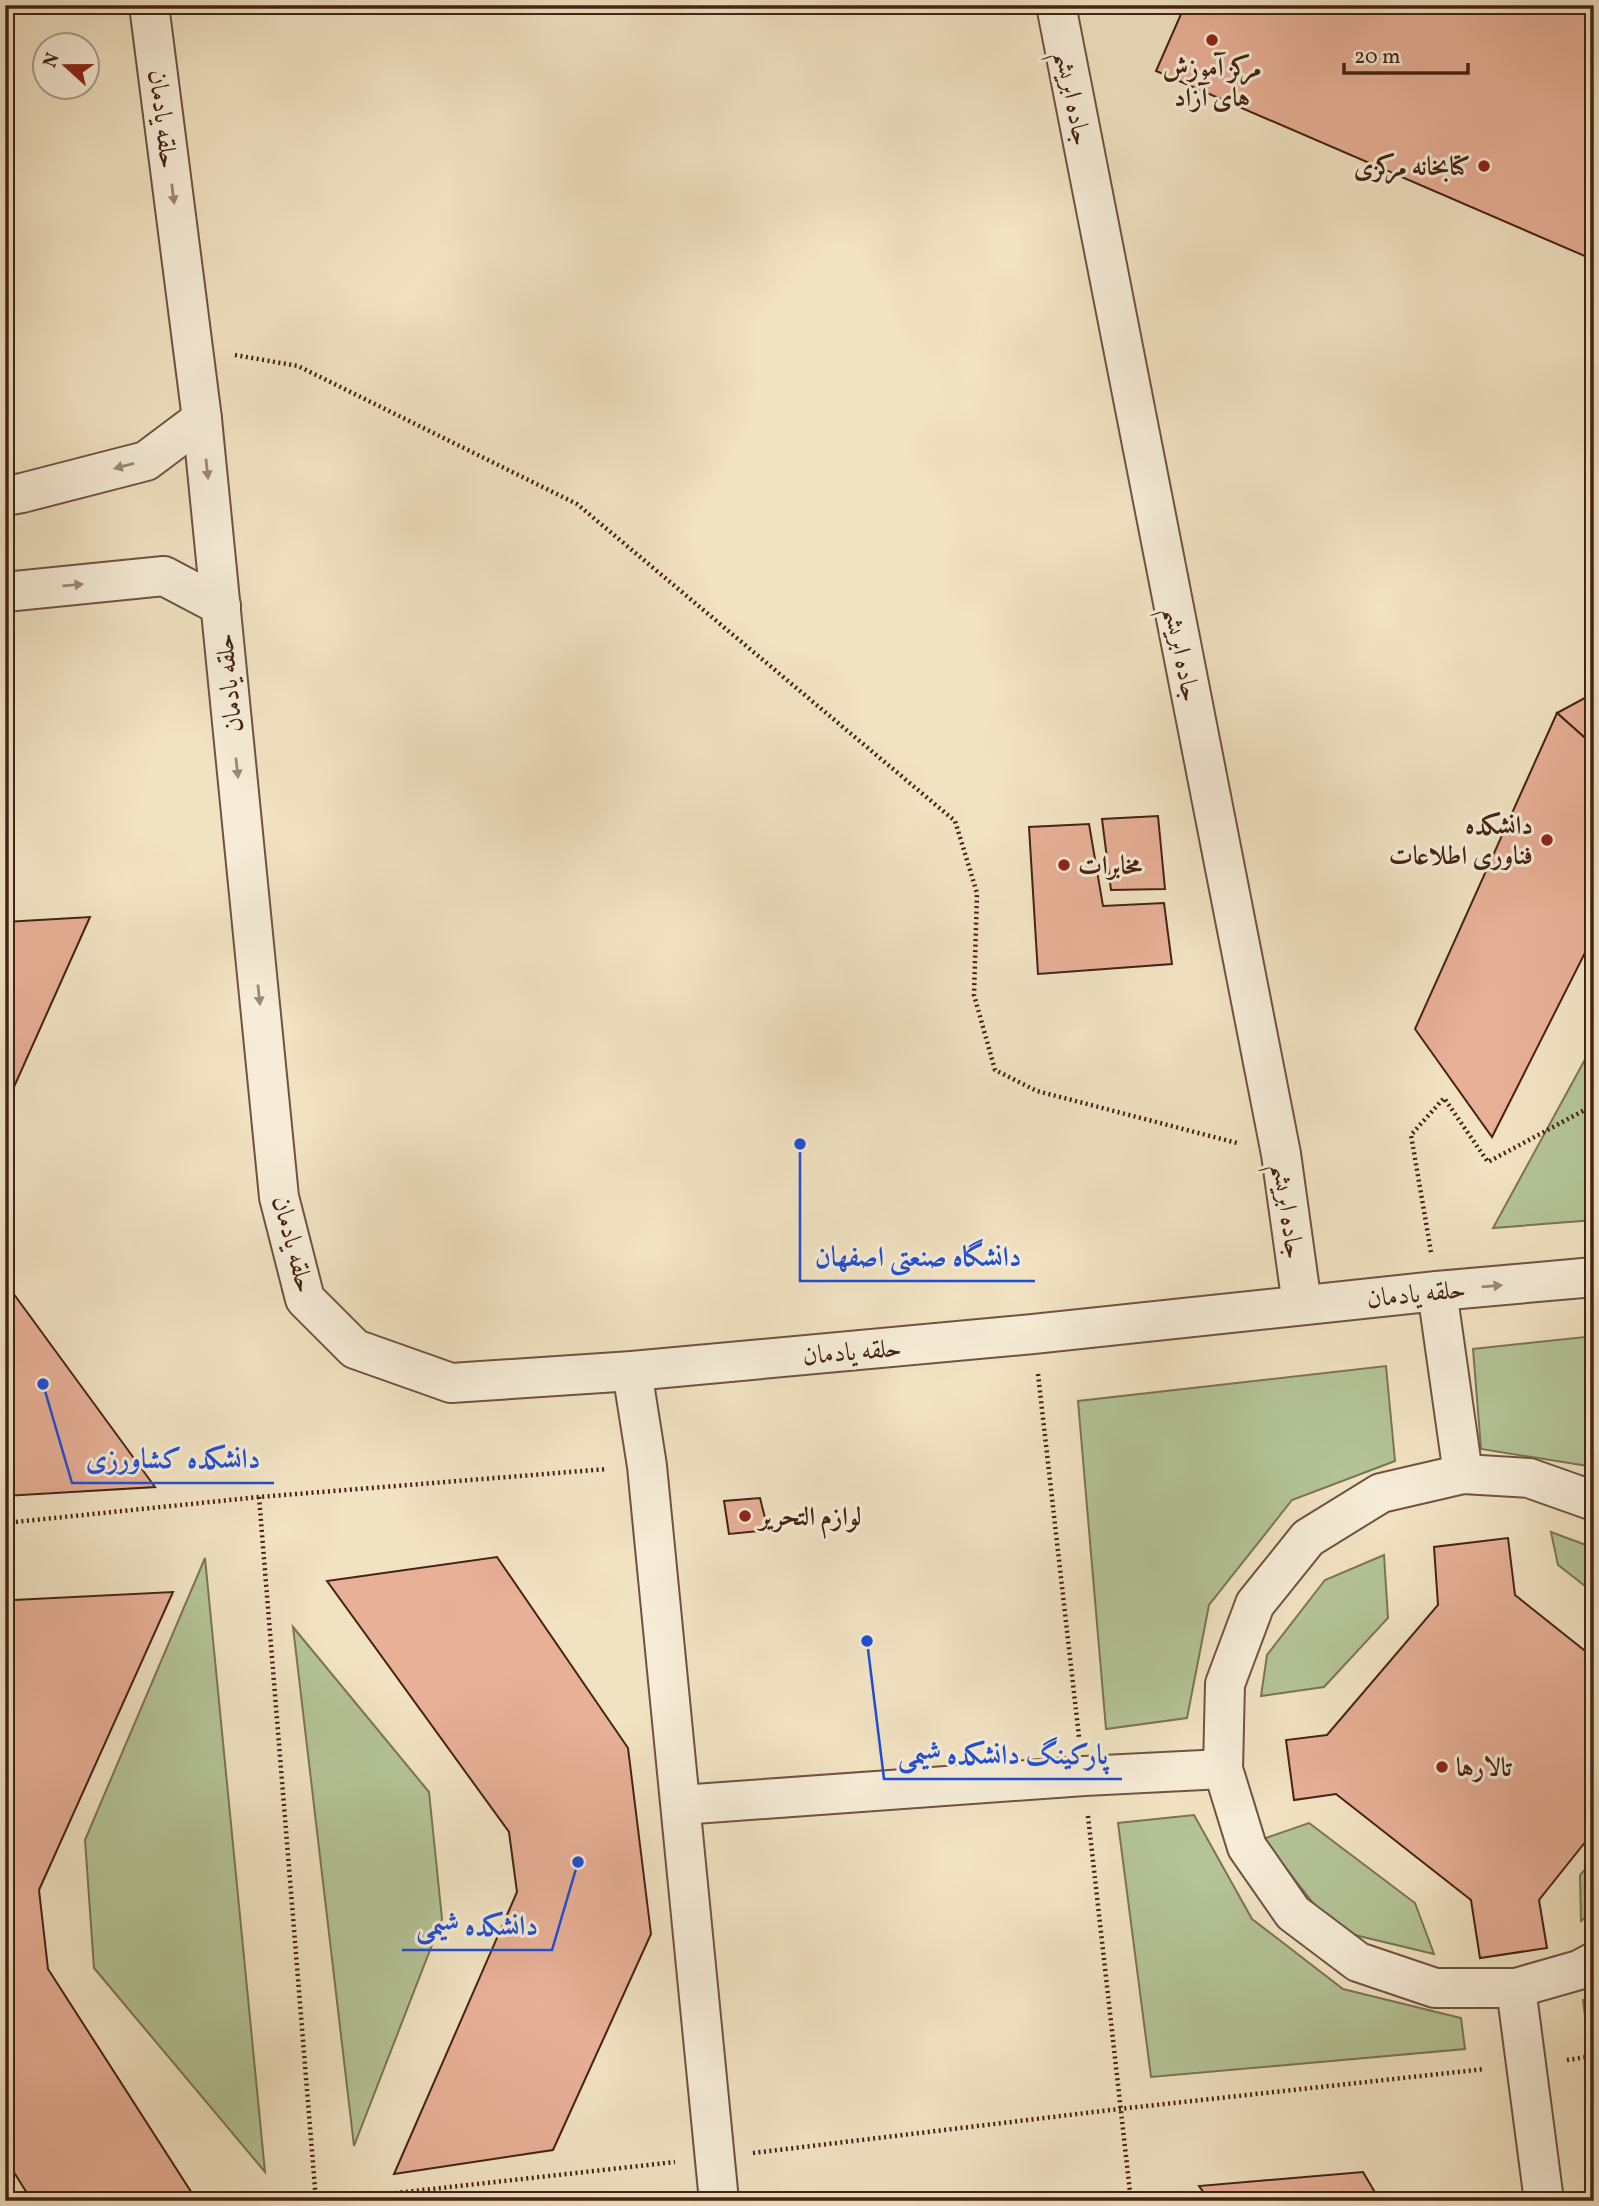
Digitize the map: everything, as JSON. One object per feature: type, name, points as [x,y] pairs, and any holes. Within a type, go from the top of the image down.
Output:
[{"type":"street","name":"حلقه یادمان","points":[[149,5],[202,419],[279,1197],[305,1299],[355,1349],[451,1383],[632,1371],[1033,1334],[1302,1304],[1594,1277]]},
{"type":"street","name":"جاده ابریشم","points":[[1056,5],[1280,1154],[1302,1304]]},
{"type":"street","points":[[5,496],[22,494],[146,461],[202,419]]},
{"type":"street","points":[[5,592],[164,576],[221,606]]},
{"type":"street","points":[[1437,1291],[1463,1474]]},
{"type":"street","points":[[632,1371],[647,1466],[719,2201]]},
{"type":"street","points":[[1594,1501],[1529,1478],[1463,1474],[1381,1493],[1308,1538],[1255,1604],[1225,1684],[1223,1769],[1247,1847],[1293,1913],[1358,1962],[1435,1987],[1516,1988],[1579,1970],[1594,1962]]},
{"type":"street","points":[[681,1805],[1070,1777],[1223,1769]]},
{"type":"street","points":[[1516,1988],[1544,2201]]},
{"type":"path","points":[[193,347],[298,366],[577,504],[955,821],[977,893],[974,995],[995,1070],[1037,1091],[1280,1154]]},
{"type":"path","points":[[1437,1291],[1411,1135],[1444,1098],[1488,1162],[1594,1105]]},
{"type":"path","points":[[5,1523],[259,1497],[647,1466]]},
{"type":"path","points":[[259,1497],[316,2201]]},
{"type":"path","points":[[324,2201],[1527,2064]]},
{"type":"green space","points":[[1594,1043],[1594,1220],[1493,1228]]},
{"type":"green space","points":[[1594,1336],[1594,1467],[1481,1449],[1473,1349]]},
{"type":"green space","points":[[1386,1366],[1395,1461],[1292,1500],[1209,1605],[1187,1718],[1106,1729],[1078,1401]]},
{"type":"green space","points":[[1551,1532],[1594,1548],[1594,1593],[1558,1565]]},
{"type":"green space","points":[[1384,1555],[1388,1618],[1324,1687],[1261,1696],[1267,1655],[1325,1580]]},
{"type":"green space","points":[[205,1558],[265,2172],[94,1968],[85,1840]]},
{"type":"green space","points":[[293,1627],[429,1792],[442,1919],[354,2146]]},
{"type":"green space","points":[[1194,1815],[1252,1919],[1343,1989],[1461,2018],[1465,2049],[1151,2077],[1118,1823]]},
{"type":"green space","points":[[1309,1823],[1415,1903],[1434,1954],[1334,1930],[1263,1839]]},
{"type":"green space","points":[[1594,1859],[1594,1911],[1581,1921],[1580,1875]]},
{"type":"green space","points":[[1594,1995],[1594,2030],[1587,2032],[1583,2000]]},
{"type":"building","name":"کتابخانه مرکزی","points":[[1185,5],[1594,5],[1594,260],[1156,71]]},
{"type":"building","points":[[1594,693],[1594,746],[1557,713]]},
{"type":"building","name":"دانشکده فناوری اطلاعات","points":[[1557,713],[1594,746],[1594,935],[1492,1137],[1415,1029]]},
{"type":"building","points":[[1158,816],[1165,889],[1111,890],[1102,819]]},
{"type":"building","name":"مخابرات","points":[[1089,824],[1103,906],[1164,903],[1172,964],[1038,974],[1029,827]]},
{"type":"building","points":[[90,917],[5,1107],[5,922]]},
{"type":"building","points":[[5,1282],[155,1487],[5,1496]]},
{"type":"building","name":"لوازم التحریر","points":[[760,1498],[768,1530],[729,1534],[724,1501]]},
{"type":"building","name":"تالارها","points":[[1508,1538],[1515,1595],[1594,1658],[1594,1831],[1539,1900],[1547,1948],[1480,1958],[1471,1900],[1336,1794],[1294,1800],[1286,1740],[1327,1735],[1438,1605],[1434,1547]]},
{"type":"building","points":[[497,1557],[628,1748],[651,1934],[553,2150],[394,2174],[517,1892],[509,1832],[327,1581]]},
{"type":"building","points":[[173,1592],[39,1890],[48,1969],[197,2201],[32,2201],[5,2158],[5,1619],[14,1600]]},
{"type":"building","points":[[1363,2172],[1380,2201],[1210,2201],[1199,2186]]},
{"type":"place","name":"مرکز آموزش های آزاد","points":[[1212,40]]},
{"type":"place","name":"کتابخانه مرکزی","points":[[1484,166]]},
{"type":"place","name":"دانشکده فناوری اطلاعات","points":[[1547,840]]},
{"type":"place","name":"مخابرات","points":[[1064,865]]},
{"type":"place","name":"دانشگاه صنعتی اصفهان","points":[[800,1144]]},
{"type":"place","name":"دانشکده کشاورزی","points":[[43,1384]]},
{"type":"place","name":"لوازم التحریر","points":[[745,1516]]},
{"type":"place","name":"پارکینگ دانشکده شیمی","points":[[867,1641]]},
{"type":"place","name":"تالارها","points":[[1442,1767]]},
{"type":"place","name":"دانشکده شیمی","points":[[578,1862]]}]
